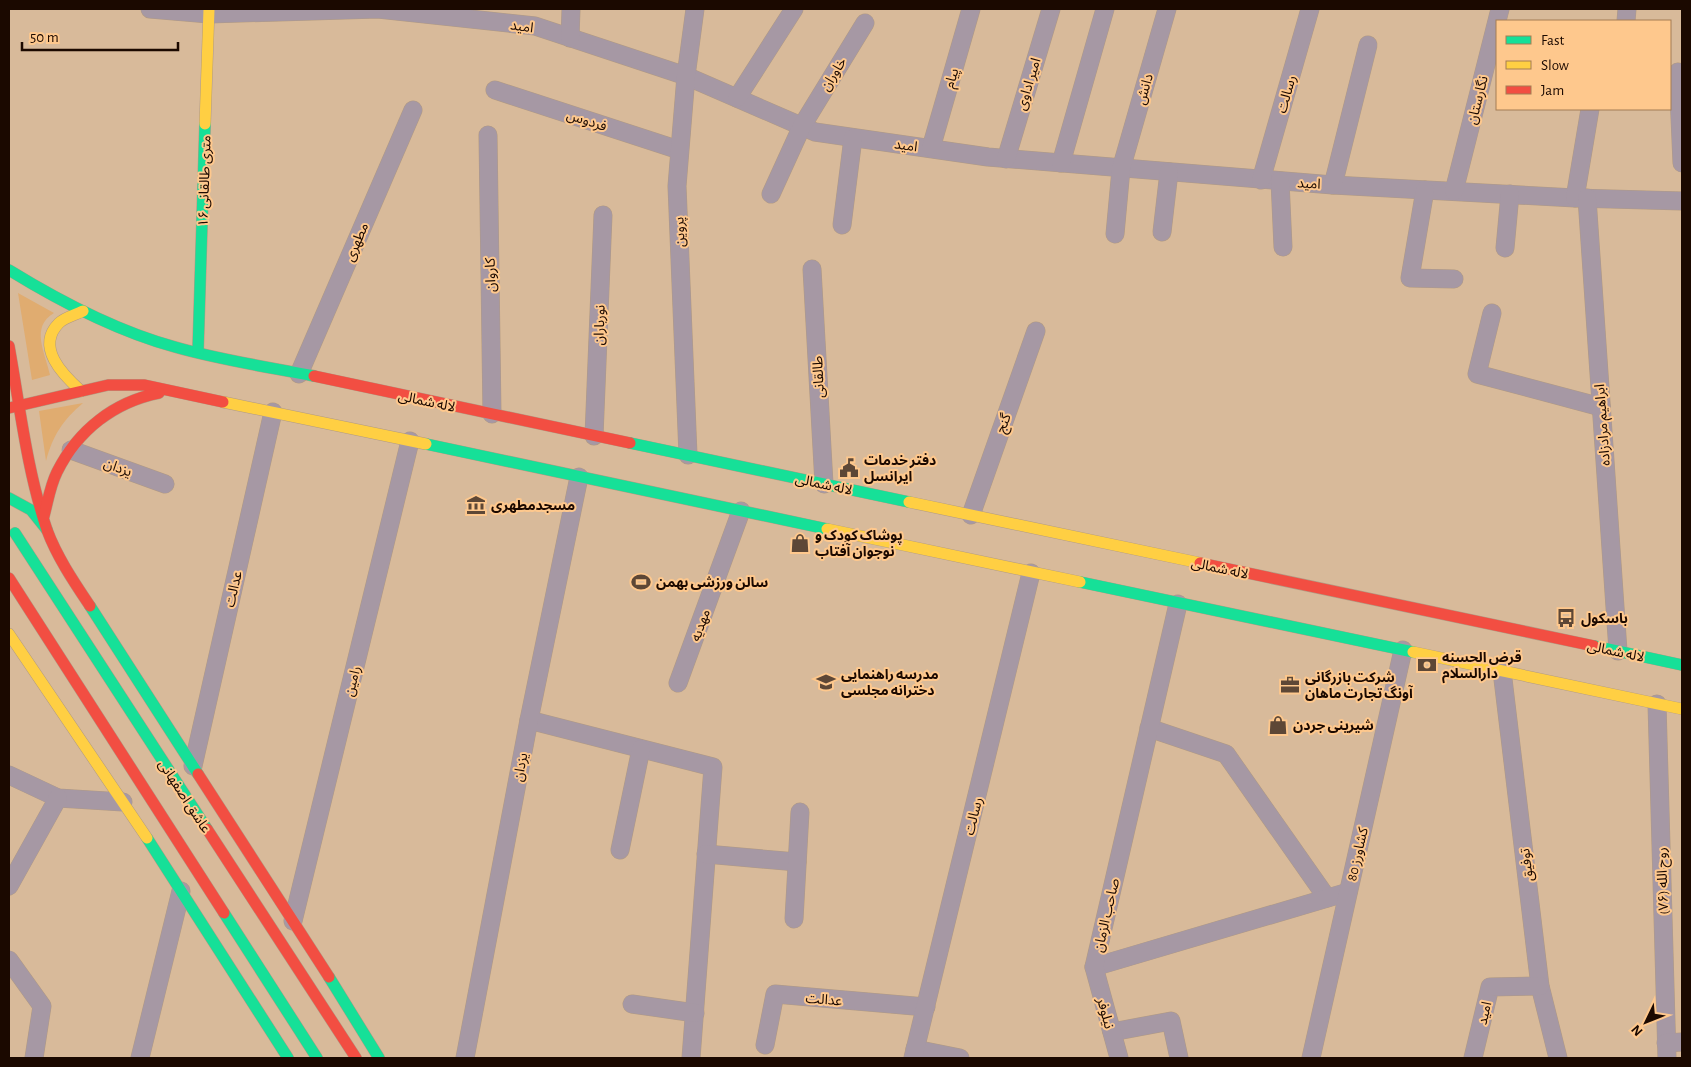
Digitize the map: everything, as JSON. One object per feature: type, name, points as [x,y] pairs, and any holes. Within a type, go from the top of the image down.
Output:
[{"type":"main road","name":"۱۶ متری طالقانی","points":[[198,352],[209,12]]},
{"type":"main road","name":"لاله شمالی","points":[[9,270],[43,291],[106,322],[166,344],[198,352],[824,484],[871,498],[971,515],[1682,665]]},
{"type":"main road","points":[[81,391],[61,374],[50,354],[50,339],[59,323],[83,311]]},
{"type":"main road","points":[[9,346],[31,467],[47,530]]},
{"type":"main road","points":[[9,408],[108,385],[144,385],[741,511],[863,532],[1031,573],[1682,709]]},
{"type":"main road","points":[[44,516],[57,473],[79,438],[105,412],[139,396],[174,392]]},
{"type":"main road","points":[[9,498],[31,510],[47,530],[66,570],[293,921],[378,1058]]},
{"type":"main road","name":"عاشق اصفهانی","points":[[15,533],[356,1058]]},
{"type":"main road","points":[[9,578],[318,1058]]},
{"type":"main road","points":[[9,634],[123,802],[288,1058]]},
{"type":"street","name":"امید","points":[[150,9],[209,12],[378,9],[463,14],[534,26],[686,76],[815,132],[1006,159],[1121,170],[1333,185],[1581,198],[1682,200]]},
{"type":"street","points":[[570,38],[572,9]]},
{"type":"street","name":"پروین","points":[[688,455],[678,186],[679,150],[686,76],[695,9]]},
{"type":"street","points":[[737,98],[794,9]]},
{"type":"street","name":"پیام","points":[[931,148],[971,9]]},
{"type":"street","name":"امیر اداوی","points":[[1006,159],[1051,9]]},
{"type":"street","points":[[1061,163],[1105,9]]},
{"type":"street","name":"دانش","points":[[1115,234],[1121,170],[1167,9]]},
{"type":"street","name":"رسالت","points":[[1261,180],[1310,9]]},
{"type":"street","name":"خاوران","points":[[771,194],[802,126],[865,23]]},
{"type":"street","name":"نگارستان","points":[[1454,191],[1496,25]]},
{"type":"street","points":[[1333,185],[1368,46]]},
{"type":"street","points":[[1678,72],[1682,163]]},
{"type":"street","name":"فردوس","points":[[495,90],[679,150]]},
{"type":"street","name":"مطهری","points":[[299,374],[413,110]]},
{"type":"street","name":"ابراهیم مرادزاده","points":[[1590,110],[1581,198],[1601,407],[1618,651]]},
{"type":"street","name":"کاروان","points":[[488,135],[492,414]]},
{"type":"street","points":[[842,225],[853,138]]},
{"type":"street","points":[[1162,232],[1169,172]]},
{"type":"street","points":[[1280,181],[1283,247]]},
{"type":"street","points":[[1425,190],[1410,278],[1454,279]]},
{"type":"street","points":[[1505,248],[1510,194]]},
{"type":"street","name":"نورباران","points":[[594,436],[603,215]]},
{"type":"street","name":"طالقانی","points":[[812,269],[824,484]]},
{"type":"street","points":[[1492,313],[1477,374],[1601,407]]},
{"type":"street","name":"گنج","points":[[971,515],[1036,332]]},
{"type":"street","name":"عدالت","points":[[193,766],[273,412]]},
{"type":"street","name":"رامین","points":[[293,921],[410,441]]},
{"type":"street","name":"یزدان","points":[[71,450],[165,484]]},
{"type":"street","name":"یزدان","points":[[465,1058],[529,720],[579,477]]},
{"type":"street","name":"مهدیه","points":[[678,683],[741,511]]},
{"type":"street","name":"رسالت","points":[[914,1054],[1031,573]]},
{"type":"street","name":"صاحب الزمان","points":[[1178,604],[1094,968],[1348,892]]},
{"type":"street","name":"کشاورز 80","points":[[1311,1058],[1403,650]]},
{"type":"street","name":"توفیق","points":[[1502,671],[1540,986],[1558,1058]]},
{"type":"street","name":"روح الله (۷۶)","points":[[1657,704],[1672,1048]]},
{"type":"street","points":[[529,720],[713,767],[691,1058]]},
{"type":"street","points":[[1149,728],[1226,754],[1327,898]]},
{"type":"street","points":[[620,850],[642,749]]},
{"type":"street","points":[[9,775],[58,798],[123,802]]},
{"type":"street","points":[[9,886],[58,798]]},
{"type":"street","points":[[794,919],[800,812]]},
{"type":"street","points":[[706,854],[798,862]]},
{"type":"street","points":[[140,1058],[181,891]]},
{"type":"street","points":[[9,960],[42,1006],[34,1058]]},
{"type":"street","name":"نیلوفر","points":[[1094,968],[1119,1058]]},
{"type":"street","name":"امید","points":[[1473,1058],[1490,987],[1540,986]]},
{"type":"street","name":"عدالت","points":[[764,1045],[775,994],[926,1007]]},
{"type":"street","points":[[632,1004],[695,1013]]},
{"type":"street","points":[[1112,1032],[1171,1021],[1179,1058]]},
{"type":"street","points":[[914,1054],[960,1058]]},
{"type":"shaded area","points":[[18,293],[54,313],[43,325],[41,333],[41,341],[50,375],[32,380]]},
{"type":"shaded area","points":[[83,403],[60,429],[52,443],[46,461],[39,411]]},
{"type":"traffic: fast","points":[[198,352],[205,124]]},
{"type":"traffic: fast","points":[[9,270],[89,314],[131,333],[209,356],[314,376]]},
{"type":"traffic: fast","points":[[630,443],[909,502]]},
{"type":"traffic: fast","points":[[426,444],[827,529]]},
{"type":"traffic: fast","points":[[9,498],[31,510],[47,530]]},
{"type":"traffic: fast","points":[[15,533],[207,829]]},
{"type":"traffic: fast","points":[[1080,582],[1413,652]]},
{"type":"traffic: fast","points":[[90,606],[198,774]]},
{"type":"traffic: fast","points":[[1594,646],[1682,665]]},
{"type":"traffic: fast","points":[[147,838],[288,1058]]},
{"type":"traffic: fast","points":[[224,913],[317,1058]]},
{"type":"traffic: fast","points":[[329,977],[379,1058]]},
{"type":"traffic: slow","points":[[205,124],[209,9]]},
{"type":"traffic: slow","points":[[81,391],[54,360],[50,342],[52,332],[61,321],[83,311]]},
{"type":"traffic: slow","points":[[223,402],[426,444]]},
{"type":"traffic: slow","points":[[909,502],[1200,563]]},
{"type":"traffic: slow","points":[[827,529],[1080,582]]},
{"type":"traffic: slow","points":[[9,634],[147,838]]},
{"type":"traffic: slow","points":[[1413,652],[1682,709]]},
{"type":"traffic: jam","points":[[9,346],[29,462],[40,508],[51,540],[61,560],[90,606]]},
{"type":"traffic: jam","points":[[314,376],[630,443]]},
{"type":"traffic: jam","points":[[9,408],[108,385],[144,385],[223,402]]},
{"type":"traffic: jam","points":[[44,516],[57,472],[75,443],[99,420],[112,411],[127,403],[159,393]]},
{"type":"traffic: jam","points":[[1200,563],[1594,646]]},
{"type":"traffic: jam","points":[[9,578],[224,913]]},
{"type":"traffic: jam","points":[[198,774],[329,977]]},
{"type":"traffic: jam","points":[[207,829],[356,1058]]},
{"type":"place","name":"دفتر خدمات ایرانسل","points":[[849,468]]},
{"type":"place","name":"مسجدمطهری","points":[[476,505]]},
{"type":"place","name":"پوشاک کودک و نوجوان آفتاب","points":[[800,543]]},
{"type":"place","name":"سالن ورزشی بهمن","points":[[641,582]]},
{"type":"place","name":"باسکول","points":[[1566,618]]},
{"type":"place","name":"قرض الحسنه دارالسلام","points":[[1427,665]]},
{"type":"place","name":"مدرسه راهنمایی دخترانه مجلسی","points":[[826,682]]},
{"type":"place","name":"شرکت بازرگانی آونگ تجارت ماهان","points":[[1290,685]]},
{"type":"place","name":"شیرینی جردن","points":[[1278,725]]}]
